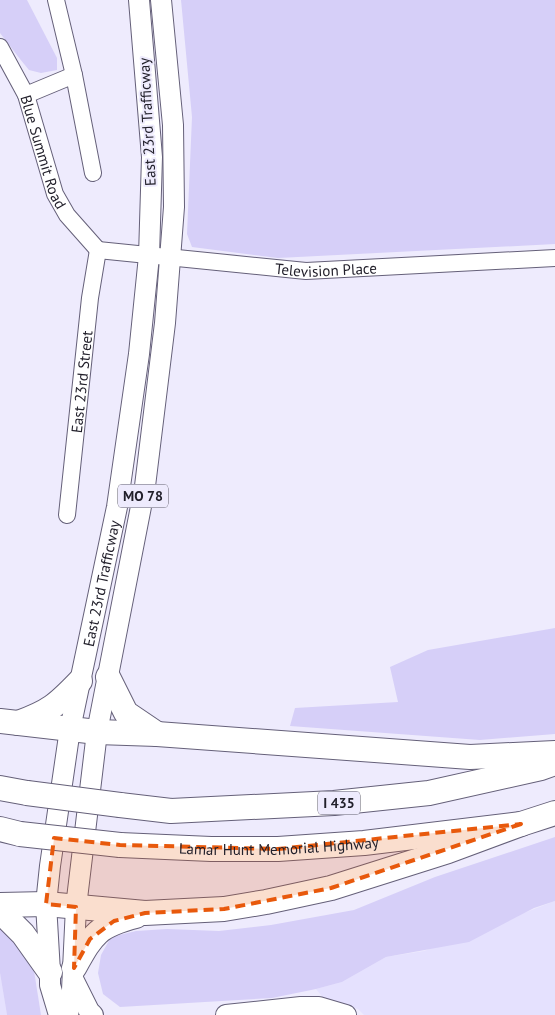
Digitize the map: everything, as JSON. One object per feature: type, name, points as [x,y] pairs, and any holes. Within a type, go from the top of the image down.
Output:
[{"type":"highway","points":[[108,677],[126,712],[157,734]]},
{"type":"highway","points":[[9,722],[40,715],[58,704],[80,681]]},
{"type":"highway","points":[[9,722],[97,732],[157,734],[470,757],[555,753]]},
{"type":"highway","name":"I 435","points":[[0,788],[170,811],[334,804],[428,793],[541,768],[555,763]]},
{"type":"highway","name":"Lamar Hunt Memorial Highway","points":[[10,832],[120,845],[211,849],[278,849],[364,844],[521,824],[555,813]]},
{"type":"highway","points":[[0,905],[46,904],[145,913],[224,909],[331,888],[448,851],[521,824]]},
{"type":"highway","points":[[0,911],[23,934],[50,972]]},
{"type":"highway","points":[[73,973],[90,939],[99,931],[114,922],[145,913]]},
{"type":"main road","name":"East 23rd Trafficway","points":[[59,1015],[50,986],[46,904],[70,729],[117,506],[139,354],[149,256],[152,157],[139,0]]},
{"type":"main road","name":"East 23rd Trafficway","points":[[68,1015],[73,973],[76,908],[97,732],[145,486],[165,323],[174,207],[173,125],[161,0]]},
{"type":"main road","points":[[73,973],[89,1012],[93,1015]]},
{"type":"main road","points":[[226,1015],[301,1006],[319,1007],[346,1015]]},
{"type":"street","points":[[56,0],[74,75],[93,173]]},
{"type":"street","name":"Blue Summit Road","points":[[0,47],[26,95],[55,194],[67,215],[98,250]]},
{"type":"street","points":[[26,95],[74,75]]},
{"type":"street","name":"Television Place","points":[[98,250],[306,271],[555,258]]},
{"type":"street","name":"East 23rd Street","points":[[68,515],[90,298],[98,250]]},
{"type":"highlighted area","points":[[521,824],[331,888],[224,909],[145,913],[114,921],[90,939],[74,968],[76,907],[46,904],[54,838],[120,845],[278,849]]},
{"type":"shaded area","points":[[0,0],[27,0],[57,58],[57,70],[41,73],[29,70],[20,59],[0,33]]},
{"type":"shaded area","points":[[181,0],[555,0],[555,244],[278,258],[192,247],[187,234],[192,117]]},
{"type":"shaded area","points":[[555,628],[555,734],[480,740],[290,726],[295,708],[398,702],[390,667],[428,650]]},
{"type":"shaded area","points":[[555,837],[555,901],[534,908],[469,942],[386,957],[342,982],[272,998],[120,1007],[103,994],[98,973],[101,955],[111,937],[136,931],[167,929],[219,931],[271,925],[354,910],[435,877]]},
{"type":"shaded area","points":[[555,901],[555,1015],[364,1015],[358,1009],[325,1000],[316,989],[342,982],[386,957],[424,951]]},
{"type":"shaded area","points":[[0,925],[32,958],[41,1015],[7,1015],[0,973]]},
{"type":"shaded area","points":[[0,973],[7,1015],[0,1015]]}]
